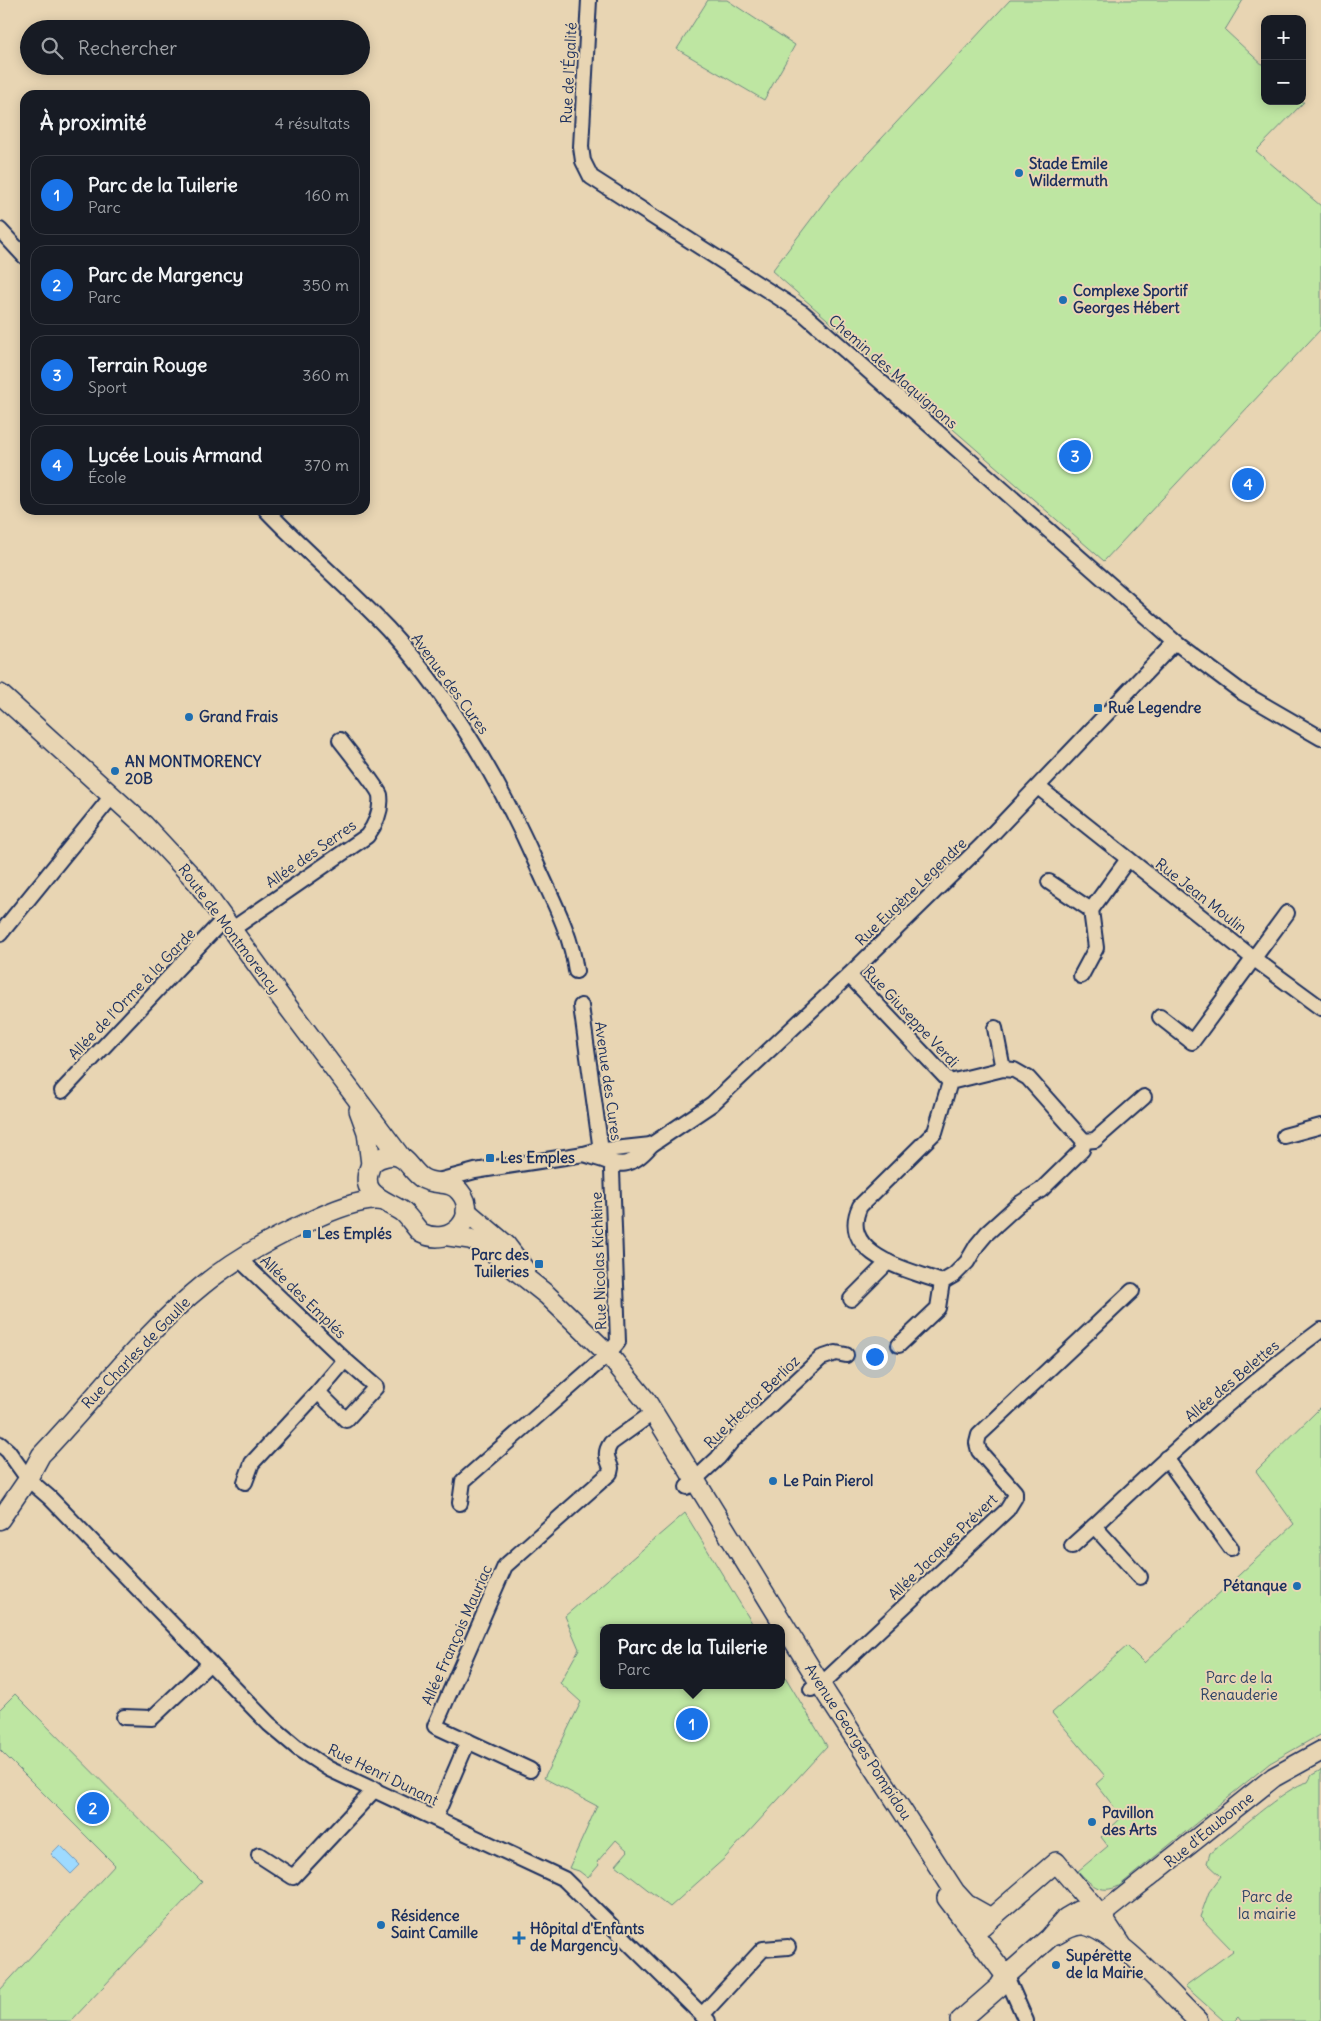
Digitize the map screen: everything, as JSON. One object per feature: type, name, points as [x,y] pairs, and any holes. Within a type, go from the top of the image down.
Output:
[{"type":"main road","name":"Route de Montmorency","points":[[0,694],[144,825],[197,882],[354,1097],[400,1156],[421,1177],[435,1182]]},
{"type":"main road","name":"Route de Montmorency","points":[[354,1097],[367,1132],[369,1171]]},
{"type":"main road","points":[[382,1201],[370,1190],[369,1171],[379,1158],[387,1155],[400,1156]]},
{"type":"main road","name":"Avenue Georges Pompidou","points":[[435,1182],[451,1185],[464,1203],[506,1246],[547,1295]]},
{"type":"main road","name":"Avenue Georges Pompidou","points":[[382,1201],[403,1213],[421,1233],[433,1238],[449,1236],[470,1239],[485,1246],[547,1295],[608,1354],[647,1402],[649,1415],[777,1624]]},
{"type":"main road","points":[[449,1236],[464,1222],[464,1203]]},
{"type":"main road","name":"Avenue Georges Pompidou","points":[[691,1484],[771,1624]]},
{"type":"main road","name":"Avenue Georges Pompidou","points":[[785,1637],[947,1898],[1006,1976]]},
{"type":"main road","name":"Avenue Georges Pompidou","points":[[785,1645],[815,1686],[955,1892],[966,1904],[991,1918]]},
{"type":"main road","name":"Rue d'Eaubonne","points":[[1101,1915],[1274,1777],[1321,1751]]},
{"type":"main road","points":[[974,1933],[1056,1862],[1101,1915],[1120,1944]]},
{"type":"main road","points":[[960,2021],[999,1987],[1006,1976],[1049,1938],[1060,1922],[1071,1914],[1086,1911],[1101,1915]]},
{"type":"main road","points":[[1049,1938],[1072,1927],[1083,1925],[1101,1931],[1120,1944],[1198,2021]]},
{"type":"street","name":"Rue de l'Égalité","points":[[582,147],[589,0]]},
{"type":"street","name":"Chemin des Maquignons","points":[[582,147],[583,161],[591,177],[802,314],[1175,642],[1243,693],[1321,738]]},
{"type":"street","points":[[0,230],[20,252]]},
{"type":"street","name":"Avenue des Cures","points":[[271,515],[386,628],[444,698],[479,751],[529,846],[565,928],[574,954],[576,971]]},
{"type":"street","name":"Rue Eugène Legendre","points":[[606,1158],[651,1145],[712,1104],[849,975],[981,846],[1175,642]]},
{"type":"street","name":"Allée des Serres","points":[[228,924],[367,836],[375,825],[379,810],[380,793],[340,740]]},
{"type":"street","name":"Rue Jean Moulin","points":[[1038,787],[1253,958],[1321,1008]]},
{"type":"street","points":[[0,934],[112,796]]},
{"type":"street","points":[[1081,976],[1096,948],[1091,910],[1128,859]]},
{"type":"street","points":[[1049,882],[1091,910]]},
{"type":"street","points":[[1160,1017],[1192,1042],[1288,913]]},
{"type":"street","name":"Allée de l'Orme à la Garde","points":[[62,1091],[228,924]]},
{"type":"street","name":"Rue Giuseppe Verdi","points":[[849,975],[950,1082]]},
{"type":"street","name":"Avenue des Cures","points":[[581,1006],[606,1158]]},
{"type":"street","points":[[995,1028],[1003,1069],[1014,1070],[1028,1078],[1084,1141]]},
{"type":"street","name":"Rue Giuseppe Verdi","points":[[950,1082],[1003,1069]]},
{"type":"street","name":"Rue Giuseppe Verdi","points":[[942,1282],[888,1262],[873,1253],[856,1234],[856,1215],[860,1206],[935,1132],[950,1082]]},
{"type":"street","points":[[1084,1141],[1095,1140],[1144,1097]]},
{"type":"street","points":[[1284,1136],[1321,1126]]},
{"type":"street","points":[[899,1345],[938,1308],[942,1282],[954,1275],[967,1262],[977,1244],[1019,1204],[1041,1190],[1057,1175],[1082,1150],[1084,1141]]},
{"type":"street","name":"Rue Eugène Legendre","points":[[435,1182],[475,1171],[584,1154],[625,1164],[644,1154],[651,1145]]},
{"type":"street","name":"Rue Nicolas Kichkine","points":[[606,1158],[612,1170],[618,1342],[608,1354]]},
{"type":"street","points":[[333,1210],[353,1194],[369,1171]]},
{"type":"street","points":[[464,1203],[467,1182],[475,1171]]},
{"type":"street","points":[[333,1210],[370,1201],[382,1201]]},
{"type":"street","name":"Rue Charles de Gaulle","points":[[0,1520],[28,1479],[41,1454],[170,1314],[203,1285],[268,1240],[333,1210]]},
{"type":"street","name":"Allée des Emplés","points":[[239,1259],[376,1387],[346,1420],[318,1392]]},
{"type":"street","points":[[851,1299],[888,1262]]},
{"type":"street","name":"Allée Jacques Prévert","points":[[815,1686],[829,1676],[1007,1510],[1015,1497],[1015,1492],[979,1450],[977,1443],[979,1435],[1132,1292]]},
{"type":"street","name":"Allée des Belettes","points":[[1072,1546],[1166,1458],[1273,1365],[1321,1330]]},
{"type":"street","name":"Rue Hector Berlioz","points":[[691,1484],[731,1442],[821,1358],[836,1353],[846,1355]]},
{"type":"street","points":[[460,1503],[463,1481],[608,1354]]},
{"type":"street","name":"Allée des Emplés","points":[[245,1482],[252,1463],[345,1360]]},
{"type":"street","name":"Allée François Mauriac","points":[[530,1770],[435,1726],[505,1566],[610,1473],[611,1468],[606,1457],[606,1450],[611,1443],[649,1415]]},
{"type":"street","name":"Rue Henri Dunant","points":[[0,1444],[8,1451],[28,1479],[50,1498],[269,1724],[300,1750],[329,1769],[564,1879],[705,2018]]},
{"type":"street","points":[[1166,1458],[1231,1548]]},
{"type":"street","points":[[1094,1526],[1140,1576]]},
{"type":"street","points":[[124,1718],[152,1718],[210,1663]]},
{"type":"street","points":[[434,1818],[468,1741]]},
{"type":"street","points":[[259,1855],[293,1877],[375,1789]]},
{"type":"street","points":[[705,2018],[763,1949],[788,1947]]},
{"type":"street","points":[[1006,1976],[1026,2021]]},
{"type":"green space","points":[[708,0],[727,0],[795,45],[764,100],[677,49]]},
{"type":"green space","name":"Complexe Sportif Georges Hébert","points":[[1010,0],[1243,0],[1225,30],[1261,63],[1261,105],[1301,105],[1256,151],[1321,206],[1321,329],[1104,561],[772,271],[831,193]]},
{"type":"green space","name":"Parc de la Renauderie","points":[[1321,1407],[1321,1734],[1270,1763],[1119,1886],[1106,1889],[1096,1887],[1078,1871],[1108,1846],[1101,1837],[1122,1817],[1096,1784],[1105,1776],[1052,1713],[1127,1646],[1144,1663],[1294,1524],[1256,1471]]},
{"type":"green space","points":[[685,1513],[753,1624],[600,1624],[600,1689],[785,1689],[785,1677],[827,1746],[725,1858],[670,1907],[616,1865],[628,1851],[616,1840],[597,1862],[599,1865],[588,1878],[579,1871],[569,1868],[597,1806],[544,1778],[581,1702],[560,1683],[579,1649],[565,1616]]},
{"type":"green space","points":[[15,1694],[202,1882],[71,2021],[0,2021],[0,1990],[115,1865],[0,1750],[0,1709]]},
{"type":"green space","name":"Parc de la mairie","points":[[1321,1770],[1321,2021],[1241,2021],[1238,2017],[1234,2021],[1224,2021],[1185,1986],[1233,1951],[1200,1917],[1209,1892],[1221,1876],[1207,1863],[1210,1853],[1273,1802],[1308,1782],[1312,1775]]},
{"type":"water","points":[[60,1845],[80,1865],[71,1874],[51,1854]]},
{"type":"place","name":"Stade Emile Wildermuth","points":[[1019,173]]},
{"type":"place","name":"Complexe Sportif Georges Hébert","points":[[1063,300]]},
{"type":"place","name":"Terrain Rouge","points":[[1075,456]]},
{"type":"place","name":"Lycée Louis Armand","points":[[1248,484]]},
{"type":"place","name":"Rue Legendre","points":[[1098,708]]},
{"type":"place","name":"Grand Frais","points":[[189,717]]},
{"type":"place","name":"AN MONTMORENCY 20B","points":[[115,771]]},
{"type":"place","name":"Les Emples","points":[[490,1158]]},
{"type":"place","name":"Les Emplés","points":[[307,1234]]},
{"type":"place","name":"Parc des Tuileries","points":[[539,1264]]},
{"type":"place","name":"Le Pain Pierol","points":[[773,1481]]},
{"type":"place","name":"Pétanque","points":[[1297,1586]]},
{"type":"place","name":"Parc de la Tuilerie","points":[[692,1724]]},
{"type":"place","name":"Parc de Margency","points":[[93,1808]]},
{"type":"place","name":"Pavillon des Arts","points":[[1092,1822]]},
{"type":"place","name":"Résidence Saint Camille","points":[[381,1925]]},
{"type":"place","name":"Hôpital d'Enfants de Margency","points":[[519,1938]]},
{"type":"place","name":"Supérette de la Mairie","points":[[1056,1965]]}]
